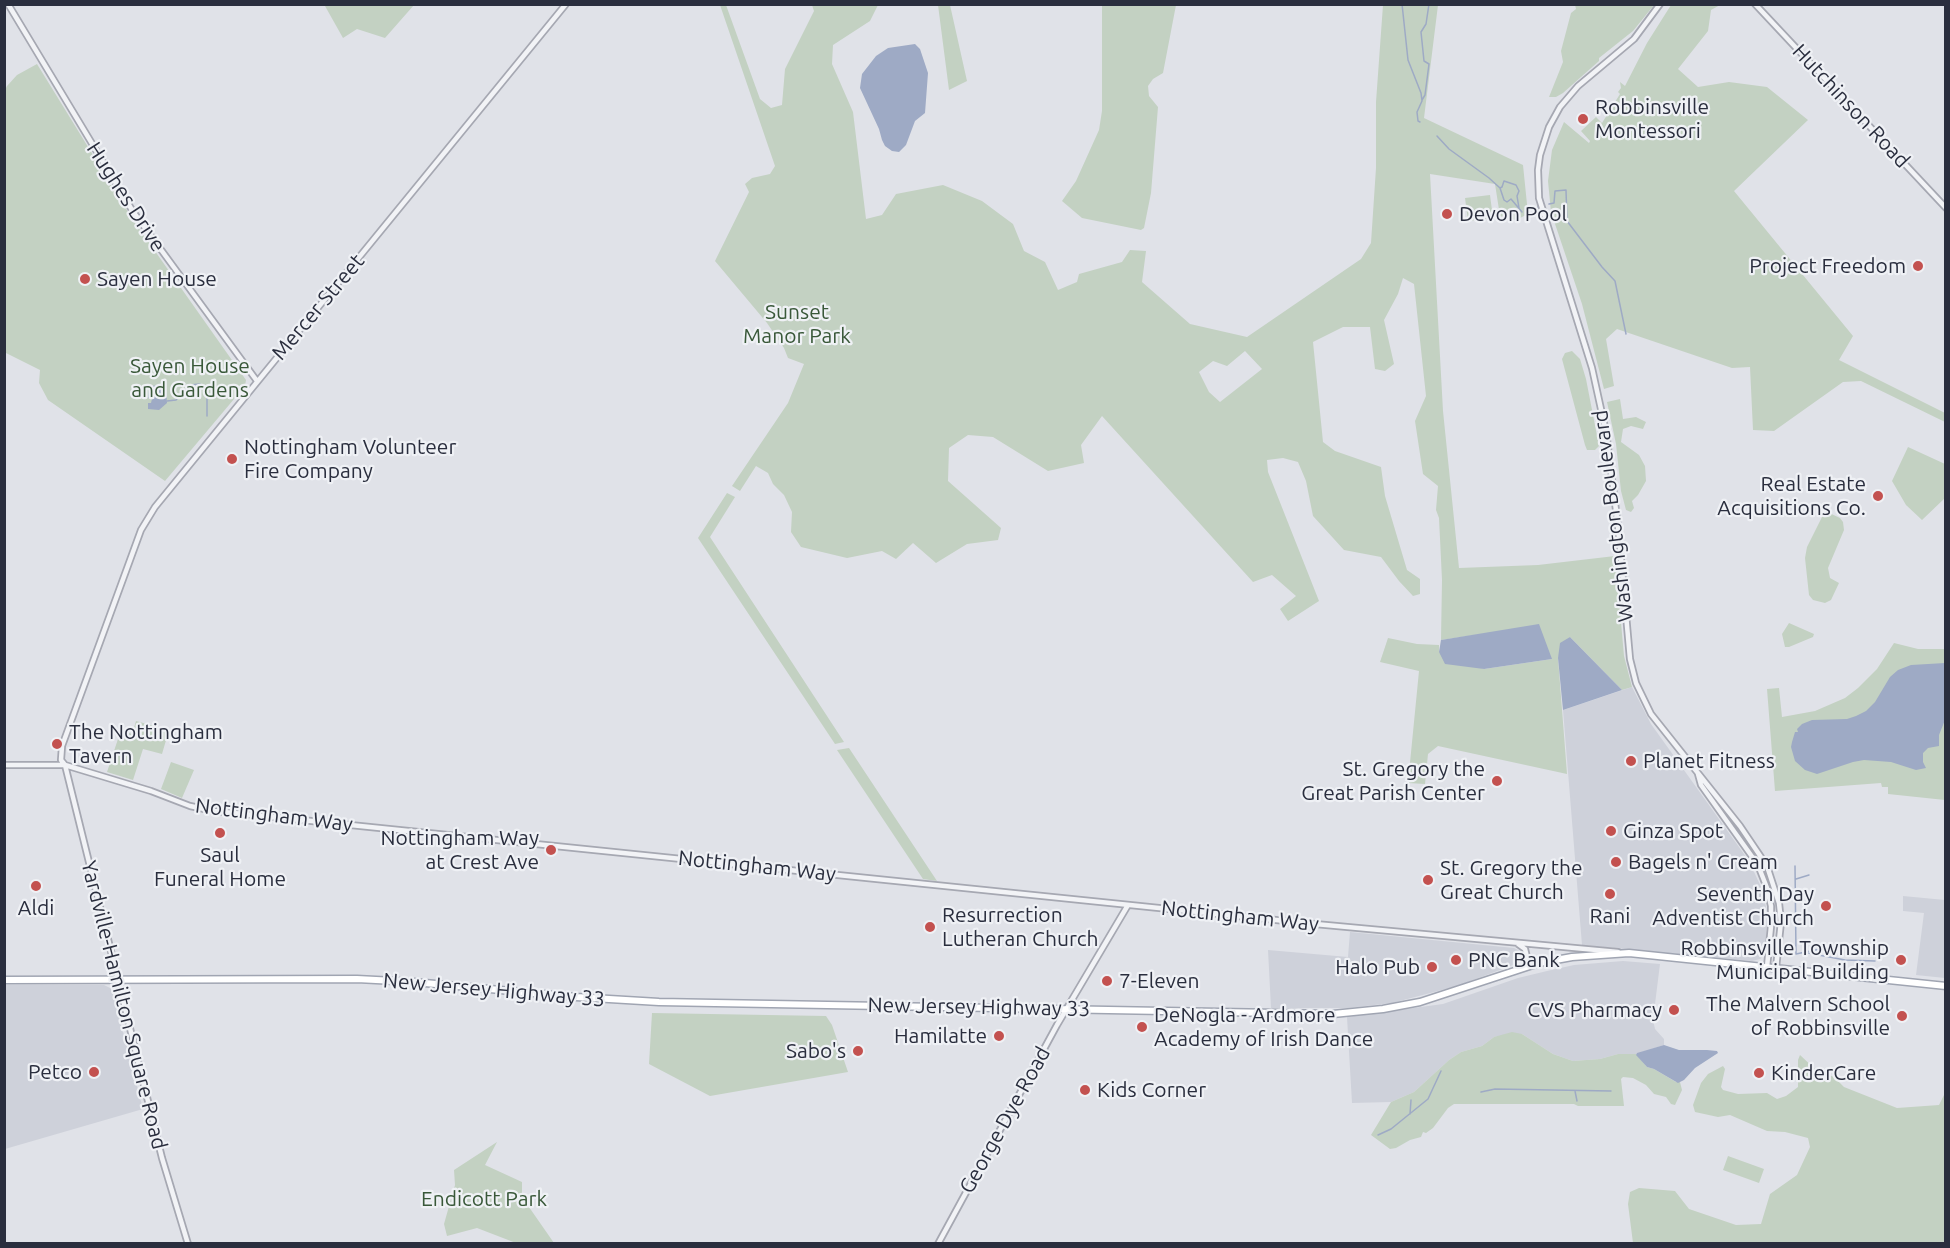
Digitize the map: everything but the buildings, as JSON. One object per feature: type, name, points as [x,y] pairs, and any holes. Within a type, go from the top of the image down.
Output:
[{"type":"main road","name":"New Jersey Highway 33","points":[[4,980],[357,979],[620,1000],[1333,1014],[1399,1006],[1444,995],[1529,965],[1572,957],[1629,953],[1946,986]]},
{"type":"street","name":"Hughes Drive","points":[[8,4],[132,210],[257,381]]},
{"type":"street","name":"Mercer Street","points":[[65,765],[61,760],[64,738],[147,518],[160,499],[566,4]]},
{"type":"street","name":"Washington Boulevard","points":[[1660,4],[1634,39],[1578,86],[1560,106],[1544,138],[1540,155],[1539,198],[1543,217],[1592,368],[1606,432],[1618,526],[1632,672],[1651,714],[1740,825],[1767,866],[1779,903],[1781,922],[1776,968]]},
{"type":"street","name":"Hutchinson Road","points":[[1755,4],[1946,208]]},
{"type":"street","name":"Nottingham Way","points":[[6,765],[65,765],[151,791],[190,806],[214,811],[1629,953]]},
{"type":"street","points":[[4,772],[6,765]]},
{"type":"street","name":"Yardville-Hamilton Square Road","points":[[65,765],[169,1183],[188,1244]]},
{"type":"street","name":"Washington Boulevard","points":[[1698,774],[1701,785],[1758,865],[1767,888],[1771,906],[1767,967]]},
{"type":"street","name":"George Dye Road","points":[[938,1244],[1067,1009],[1128,904]]},
{"type":"street","points":[[1515,943],[1525,949],[1529,965]]},
{"type":"shaded area","points":[[1632,687],[1651,724],[1749,861],[1761,887],[1766,907],[1765,955],[1760,959],[1752,961],[1582,945],[1563,710]]},
{"type":"shaded area","points":[[1903,896],[1945,900],[1945,978],[1916,975],[1924,913],[1903,911]]},
{"type":"shaded area","points":[[1350,932],[1514,948],[1520,951],[1521,959],[1516,964],[1457,986],[1392,1003],[1348,1008],[1271,1008],[1268,950],[1348,957]]},
{"type":"shaded area","points":[[1623,961],[1660,964],[1653,1020],[1655,1029],[1664,1039],[1664,1045],[1636,1054],[1618,1054],[1600,1059],[1573,1061],[1553,1054],[1522,1034],[1494,1037],[1482,1046],[1461,1052],[1449,1060],[1414,1092],[1391,1102],[1352,1103],[1347,1017],[1443,1004],[1518,978],[1547,971],[1574,965]]},
{"type":"shaded area","points":[[5,985],[104,985],[112,989],[143,1109],[5,1149]]},
{"type":"green space","points":[[326,4],[414,5],[385,38],[357,29],[343,38]]},
{"type":"green space","name":"Sunset Manor Park","points":[[720,5],[726,5],[760,99],[771,108],[782,105],[785,69],[814,11],[812,5],[878,5],[870,21],[833,45],[832,64],[853,112],[866,219],[882,215],[896,194],[943,185],[982,201],[1013,224],[1024,251],[1045,262],[1058,290],[1077,282],[1079,274],[1122,262],[1130,250],[1146,251],[1142,282],[1190,324],[1247,337],[1361,259],[1371,243],[1376,168],[1376,102],[1383,5],[1438,5],[1424,118],[1523,165],[1528,214],[1516,220],[1500,216],[1495,184],[1430,174],[1443,411],[1459,568],[1538,565],[1615,556],[1624,656],[1632,687],[1622,690],[1570,637],[1558,658],[1567,774],[1438,746],[1428,754],[1425,784],[1408,783],[1419,671],[1380,662],[1388,638],[1417,644],[1439,645],[1439,652],[1484,669],[1552,659],[1489,633],[1441,640],[1442,580],[1439,518],[1436,510],[1438,486],[1423,474],[1415,421],[1426,396],[1414,284],[1403,278],[1398,294],[1384,320],[1394,364],[1385,371],[1375,369],[1370,327],[1343,327],[1313,342],[1323,442],[1335,451],[1381,467],[1385,496],[1407,570],[1420,579],[1420,594],[1413,596],[1381,557],[1344,550],[1313,516],[1306,481],[1298,462],[1283,458],[1267,460],[1268,472],[1319,601],[1288,621],[1280,609],[1296,596],[1272,575],[1253,582],[1102,416],[1081,445],[1084,463],[1048,471],[993,437],[968,435],[949,448],[948,481],[1001,528],[998,540],[967,544],[936,563],[913,543],[896,559],[882,551],[847,558],[801,547],[791,532],[792,512],[784,495],[773,484],[768,473],[756,466],[740,491],[732,486],[788,403],[804,364],[788,358],[767,323],[715,261],[749,192],[745,184],[752,178],[770,174],[775,166]],"holes":[[[1245,351],[1262,369],[1220,402],[1209,392],[1199,372],[1213,361],[1227,366]]]},
{"type":"green space","points":[[938,5],[950,5],[967,81],[949,90]]},
{"type":"green space","points":[[1102,5],[1176,5],[1163,73],[1153,79],[1148,86],[1149,96],[1158,107],[1151,193],[1144,228],[1141,230],[1082,218],[1062,201],[1076,181],[1099,130],[1102,111]]},
{"type":"green space","points":[[1575,5],[1654,5],[1633,31],[1599,58],[1599,61],[1563,93],[1556,97],[1549,97],[1563,62],[1561,51],[1571,13],[1576,9]]},
{"type":"green space","points":[[1671,5],[1720,5],[1711,10],[1708,31],[1678,69],[1698,87],[1729,82],[1767,87],[1808,120],[1734,191],[1853,336],[1839,360],[1945,413],[1945,422],[1861,381],[1843,382],[1774,431],[1753,430],[1750,367],[1732,368],[1617,329],[1606,339],[1614,386],[1604,389],[1582,304],[1551,212],[1548,181],[1552,150],[1564,122],[1589,143],[1590,141],[1581,131],[1596,117],[1602,123],[1620,94],[1618,92],[1621,88],[1620,82],[1625,86],[1647,43]]},
{"type":"green space","name":"Sayen House and Gardens","points":[[37,64],[133,220],[246,380],[245,386],[165,481],[48,400],[39,383],[40,370],[5,354],[4,92],[17,75]]},
{"type":"green space","points":[[1490,195],[1493,218],[1468,221],[1465,198]]},
{"type":"green space","points":[[1572,351],[1580,359],[1586,379],[1599,446],[1595,450],[1587,450],[1585,445],[1562,359],[1565,353]]},
{"type":"green space","points":[[1620,399],[1623,419],[1636,417],[1646,422],[1643,429],[1631,426],[1623,429],[1621,442],[1639,455],[1645,466],[1646,481],[1632,501],[1634,508],[1631,512],[1626,510],[1621,491],[1616,444],[1607,402]]},
{"type":"green space","points":[[1908,447],[1945,464],[1945,498],[1922,520],[1906,505],[1892,481]]},
{"type":"green space","points":[[727,493],[735,497],[710,537],[844,742],[835,744],[698,538]]},
{"type":"green space","points":[[1825,511],[1840,518],[1844,530],[1828,568],[1830,578],[1839,583],[1831,600],[1825,603],[1813,600],[1809,595],[1805,558],[1807,547]]},
{"type":"green space","points":[[1789,623],[1814,634],[1813,637],[1785,647],[1782,634]]},
{"type":"green space","points":[[1894,643],[1918,649],[1945,649],[1945,800],[1888,794],[1888,787],[1882,787],[1881,783],[1775,791],[1767,689],[1779,688],[1782,717],[1815,711],[1845,698],[1858,688],[1877,669]]},
{"type":"green space","points":[[136,721],[169,730],[162,754],[143,749],[133,780],[107,772],[121,730],[132,734]]},
{"type":"green space","points":[[849,748],[937,881],[923,879],[837,750]]},
{"type":"green space","points":[[171,762],[194,770],[182,798],[161,789]]},
{"type":"green space","points":[[652,1013],[826,1016],[832,1025],[848,1072],[710,1096],[649,1064]]},
{"type":"green space","points":[[1512,1032],[1522,1034],[1553,1054],[1573,1061],[1600,1059],[1618,1054],[1636,1054],[1647,1067],[1680,1082],[1682,1090],[1675,1105],[1671,1104],[1666,1097],[1654,1094],[1646,1085],[1633,1078],[1623,1077],[1621,1079],[1624,1106],[1454,1104],[1448,1108],[1433,1128],[1426,1133],[1423,1132],[1421,1137],[1396,1148],[1390,1149],[1371,1135],[1391,1102],[1414,1092],[1461,1052],[1482,1046],[1494,1037]]},
{"type":"green space","points":[[1800,1055],[1816,1070],[1834,1077],[1844,1087],[1897,1108],[1939,1105],[1945,1093],[1945,1243],[1633,1243],[1628,1204],[1630,1192],[1639,1188],[1675,1191],[1689,1209],[1736,1225],[1761,1224],[1770,1194],[1797,1175],[1810,1147],[1808,1138],[1785,1132],[1767,1131],[1730,1115],[1718,1117],[1695,1112],[1693,1105],[1701,1083],[1708,1074],[1723,1066],[1725,1069],[1721,1087],[1723,1090],[1738,1094],[1767,1093],[1777,1099],[1786,1096],[1798,1087]]},
{"type":"green space","name":"Endicott Park","points":[[497,1142],[485,1165],[522,1182],[522,1197],[554,1243],[516,1243],[477,1228],[447,1236],[444,1224],[455,1185],[454,1170]]},
{"type":"green space","points":[[1728,1156],[1764,1169],[1759,1183],[1723,1170]]},
{"type":"water","points":[[915,44],[920,49],[928,73],[925,113],[915,121],[906,145],[899,152],[892,151],[885,146],[860,88],[862,74],[876,56],[888,48]]},
{"type":"water","points":[[159,385],[166,391],[167,403],[159,410],[148,409],[148,403],[151,403],[152,399],[148,398],[149,390],[152,386]]},
{"type":"water","points":[[1539,624],[1552,659],[1484,669],[1445,664],[1439,652],[1441,640]]},
{"type":"water","points":[[1570,637],[1622,690],[1563,710],[1558,658],[1560,643]]},
{"type":"water","points":[[1945,663],[1945,720],[1939,735],[1939,746],[1928,748],[1923,753],[1926,768],[1916,770],[1891,762],[1864,760],[1817,774],[1805,770],[1795,761],[1791,747],[1795,732],[1798,732],[1797,729],[1802,724],[1812,720],[1847,719],[1856,716],[1866,711],[1875,702],[1890,677],[1898,670],[1911,665]]},
{"type":"water","points":[[1664,1045],[1679,1050],[1707,1050],[1718,1053],[1678,1083],[1647,1067],[1636,1055]]},
{"type":"waterway","points":[[1402,4],[1408,60],[1421,93],[1422,101],[1417,112],[1420,122]]},
{"type":"waterway","points":[[1422,100],[1425,95],[1429,64],[1424,61],[1421,32],[1426,24],[1429,4]]},
{"type":"waterway","points":[[1437,136],[1449,149],[1489,178],[1500,188],[1504,200],[1507,202],[1511,199],[1522,212]]},
{"type":"waterway","points":[[1500,188],[1504,181],[1516,185],[1519,191],[1517,196],[1519,208]]},
{"type":"waterway","points":[[1549,204],[1554,203],[1555,191],[1566,190],[1567,221],[1615,281],[1626,334]]},
{"type":"waterway","points":[[167,401],[176,400],[190,385],[200,384],[207,395],[207,416]]},
{"type":"waterway","points":[[1795,866],[1796,954],[1825,948]]},
{"type":"waterway","points":[[1796,879],[1809,875]]},
{"type":"waterway","points":[[1808,953],[1845,960],[1875,961]]},
{"type":"waterway","points":[[1378,1135],[1391,1129],[1428,1099],[1441,1071]]},
{"type":"waterway","points":[[1481,1092],[1495,1089],[1611,1091]]},
{"type":"waterway","points":[[1575,1091],[1577,1101]]},
{"type":"waterway","points":[[1410,1114],[1411,1100]]},
{"type":"place","name":"Robbinsville Montessori","points":[[1583,119]]},
{"type":"place","name":"Devon Pool","points":[[1447,214]]},
{"type":"place","name":"Project Freedom","points":[[1918,266]]},
{"type":"place","name":"Sayen House","points":[[85,279]]},
{"type":"place","name":"Nottingham Volunteer Fire Company","points":[[232,459]]},
{"type":"place","name":"Real Estate Acquisitions Co.","points":[[1878,496]]},
{"type":"place","name":"The Nottingham Tavern","points":[[57,744]]},
{"type":"place","name":"Planet Fitness","points":[[1631,761]]},
{"type":"place","name":"St. Gregory the Great Parish Center","points":[[1497,781]]},
{"type":"place","name":"Ginza Spot","points":[[1611,831]]},
{"type":"place","name":"Saul Funeral Home","points":[[220,833]]},
{"type":"place","name":"Nottingham Way at Crest Ave","points":[[551,850]]},
{"type":"place","name":"Bagels n' Cream","points":[[1616,862]]},
{"type":"place","name":"St. Gregory the Great Church","points":[[1428,880]]},
{"type":"place","name":"Aldi","points":[[36,886]]},
{"type":"place","name":"Rani","points":[[1610,894]]},
{"type":"place","name":"Seventh Day Adventist Church","points":[[1826,906]]},
{"type":"place","name":"Resurrection Lutheran Church","points":[[930,927]]},
{"type":"place","name":"PNC Bank","points":[[1456,960]]},
{"type":"place","name":"Robbinsville Township Municipal Building","points":[[1901,960]]},
{"type":"place","name":"Halo Pub","points":[[1432,967]]},
{"type":"place","name":"7-Eleven","points":[[1107,981]]},
{"type":"place","name":"CVS Pharmacy","points":[[1674,1010]]},
{"type":"place","name":"The Malvern School of Robbinsville","points":[[1902,1016]]},
{"type":"place","name":"DeNogla - Ardmore Academy of Irish Dance","points":[[1142,1027]]},
{"type":"place","name":"Hamilatte","points":[[999,1036]]},
{"type":"place","name":"Sabo's","points":[[858,1051]]},
{"type":"place","name":"Petco","points":[[94,1072]]},
{"type":"place","name":"KinderCare","points":[[1759,1073]]},
{"type":"place","name":"Kids Corner","points":[[1085,1090]]}]
